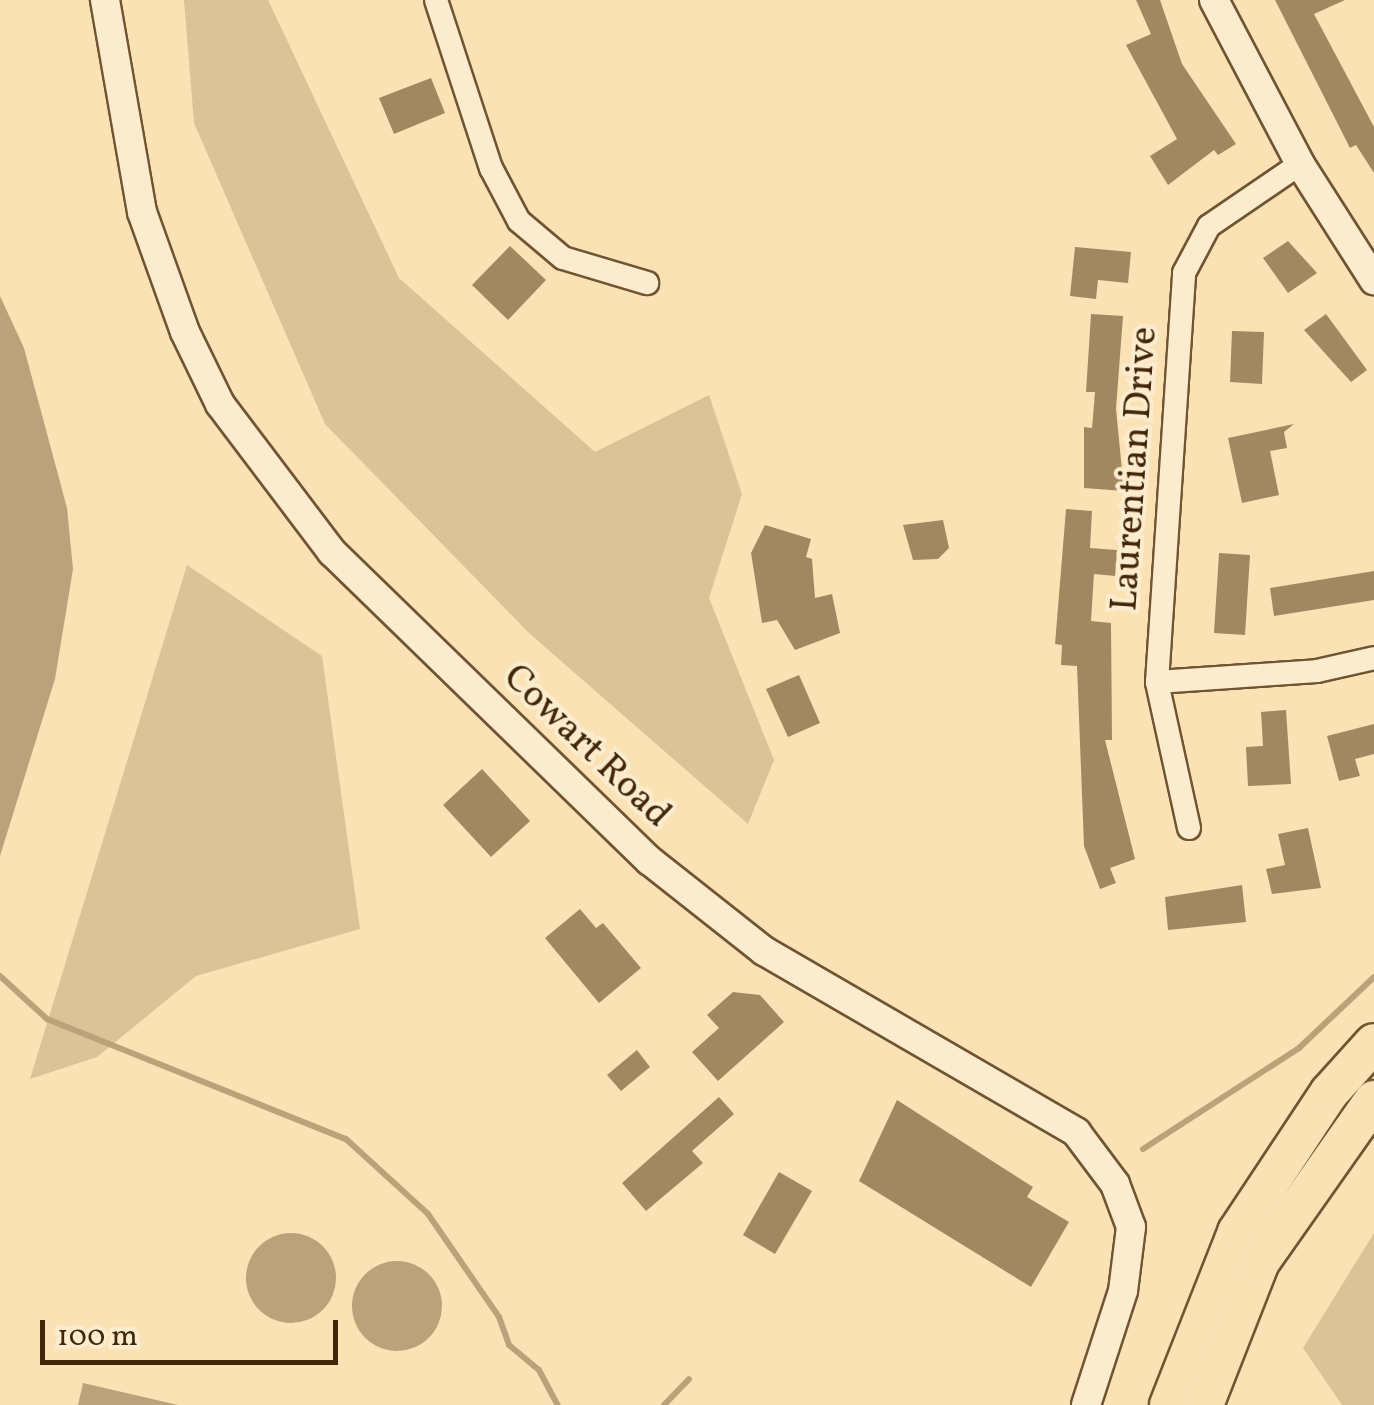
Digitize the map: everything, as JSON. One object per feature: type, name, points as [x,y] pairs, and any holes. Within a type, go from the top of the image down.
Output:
[{"type":"highway","points":[[1169,1405],[1237,1232],[1328,1094],[1374,1044]]},
{"type":"highway","points":[[1204,1405],[1260,1262],[1374,1100]]},
{"type":"street","name":"Cowart Road","points":[[105,0],[142,212],[184,332],[220,404],[332,552],[650,861],[764,950],[1076,1132],[1115,1184],[1131,1228],[1123,1291],[1086,1405]]},
{"type":"street","points":[[436,0],[490,168],[519,221],[562,258],[647,283]]},
{"type":"street","points":[[1214,0],[1300,164],[1374,280]]},
{"type":"street","name":"Laurentian Drive","points":[[1190,828],[1157,682],[1184,274],[1209,226],[1300,164]]},
{"type":"street","points":[[1157,682],[1317,671],[1374,658]]},
{"type":"shaded area","points":[[184,0],[268,0],[399,278],[595,452],[709,395],[742,494],[709,598],[774,760],[748,824],[530,634],[325,424],[194,123]]},
{"type":"shaded area","points":[[0,296],[24,348],[67,508],[73,569],[55,679],[0,856]]},
{"type":"shaded area","points":[[187,565],[322,656],[360,929],[196,976],[97,1057],[30,1079]]},
{"type":"shaded area","points":[[291,1233],[323,1246],[336,1278],[323,1310],[291,1323],[259,1310],[246,1278],[259,1246]]},
{"type":"shaded area","points":[[1374,1233],[1374,1405],[1342,1405],[1303,1348]]},
{"type":"shaded area","points":[[397,1261],[429,1274],[442,1306],[429,1338],[397,1351],[365,1338],[352,1306],[365,1274]]},
{"type":"shaded area","points":[[83,1383],[178,1405],[78,1405]]},
{"type":"building","points":[[1136,0],[1160,0],[1182,64],[1236,144],[1218,155],[1214,150],[1168,185],[1150,156],[1177,139],[1126,45],[1151,34]]},
{"type":"building","points":[[1275,0],[1345,0],[1314,14],[1374,127],[1374,173],[1356,145],[1350,148]]},
{"type":"building","points":[[431,78],[445,113],[394,134],[379,98]]},
{"type":"building","points":[[1288,241],[1317,273],[1288,293],[1263,258]]},
{"type":"building","points":[[510,246],[546,280],[508,320],[472,285]]},
{"type":"building","points":[[1075,247],[1131,252],[1128,283],[1098,280],[1096,299],[1070,296]]},
{"type":"building","points":[[1091,314],[1123,316],[1116,409],[1124,491],[1084,488],[1084,427],[1092,428],[1095,392],[1086,392]]},
{"type":"building","points":[[1326,314],[1367,370],[1351,382],[1304,330]]},
{"type":"building","points":[[1232,331],[1264,332],[1262,384],[1230,382]]},
{"type":"building","points":[[1294,424],[1284,432],[1287,448],[1270,451],[1279,495],[1242,503],[1228,438]]},
{"type":"building","points":[[1066,509],[1092,511],[1090,548],[1117,550],[1115,576],[1094,574],[1091,621],[1111,623],[1112,740],[1105,740],[1135,859],[1110,868],[1116,883],[1100,889],[1084,846],[1077,666],[1061,665],[1062,645],[1055,644]]},
{"type":"building","points":[[943,520],[949,548],[938,559],[913,560],[903,525]]},
{"type":"building","points":[[765,525],[811,539],[806,557],[812,559],[815,598],[832,594],[840,633],[795,650],[777,620],[762,623],[751,553]]},
{"type":"building","points":[[1219,553],[1250,555],[1245,635],[1214,633]]},
{"type":"building","points":[[1374,571],[1374,600],[1274,616],[1270,588]]},
{"type":"building","points":[[799,675],[820,723],[788,737],[766,689]]},
{"type":"building","points":[[1286,710],[1291,784],[1248,786],[1246,747],[1263,746],[1261,712]]},
{"type":"building","points":[[1374,724],[1374,754],[1355,759],[1360,776],[1339,781],[1327,736]]},
{"type":"building","points":[[482,769],[530,821],[491,857],[443,805]]},
{"type":"building","points":[[1308,828],[1321,888],[1272,894],[1266,869],[1285,865],[1278,834]]},
{"type":"building","points":[[1242,885],[1246,922],[1168,930],[1165,897]]},
{"type":"building","points":[[580,909],[596,928],[603,923],[641,968],[599,1003],[545,938]]},
{"type":"building","points":[[733,992],[760,995],[784,1022],[718,1081],[692,1052],[719,1028],[707,1015]]},
{"type":"building","points":[[637,1050],[650,1067],[621,1091],[607,1075]]},
{"type":"building","points":[[719,1097],[734,1114],[692,1151],[703,1163],[646,1211],[622,1183]]},
{"type":"building","points":[[897,1100],[1033,1187],[1027,1197],[1069,1222],[1031,1287],[859,1181]]},
{"type":"building","points":[[779,1172],[812,1191],[775,1254],[743,1235]]},
{"type":"waterway","points":[[0,976],[47,1019],[346,1139],[428,1214],[499,1317],[509,1345],[539,1370],[558,1405]]},
{"type":"waterway","points":[[1143,1149],[1299,1048],[1374,977]]},
{"type":"waterway","points":[[664,1405],[689,1379]]}]
